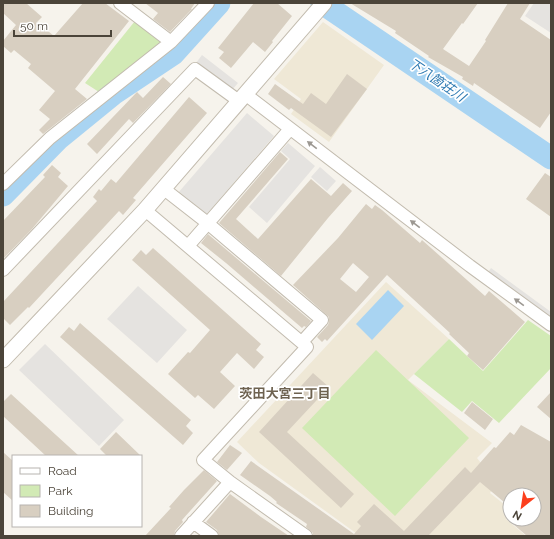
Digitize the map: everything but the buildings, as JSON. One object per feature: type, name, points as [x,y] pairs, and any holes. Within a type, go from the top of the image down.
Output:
[{"type":"street","points":[[120,3],[171,42]]},
{"type":"street","points":[[3,184],[50,138],[171,42],[208,3]]},
{"type":"street","points":[[3,360],[145,210],[321,7]]},
{"type":"street","points":[[3,270],[195,69],[242,97],[290,129],[470,266],[551,325]]},
{"type":"street","points":[[188,246],[290,129]]},
{"type":"street","points":[[164,188],[322,320],[302,342]]},
{"type":"street","points":[[145,210],[307,347],[203,460],[230,482],[306,536]]},
{"type":"street","points":[[180,536],[230,482]]},
{"type":"street","points":[[193,522],[212,536]]},
{"type":"shaded area","points":[[534,3],[551,3],[551,33],[525,16]]},
{"type":"shaded area","points":[[323,22],[384,65],[329,142],[291,114],[301,99],[274,79]]},
{"type":"shaded area","points":[[202,55],[238,83],[232,90],[196,63]]},
{"type":"shaded area","points":[[247,113],[274,136],[205,216],[178,193]]},
{"type":"shaded area","points":[[288,143],[315,166],[267,223],[249,207],[290,159],[281,151]]},
{"type":"shaded area","points":[[320,167],[336,181],[327,191],[311,177]]},
{"type":"shaded area","points":[[491,268],[551,312],[551,321],[487,274]]},
{"type":"shaded area","points":[[386,282],[449,339],[408,380],[492,443],[477,458],[497,483],[490,493],[502,503],[502,527],[515,527],[526,536],[360,536],[259,463],[237,442]]},
{"type":"shaded area","points":[[138,286],[187,330],[157,363],[107,319]]},
{"type":"shaded area","points":[[45,344],[124,420],[99,446],[19,370]]},
{"type":"green space","points":[[135,21],[161,42],[99,92],[85,83]]},
{"type":"green space","points":[[528,320],[551,336],[551,368],[499,423],[472,401],[462,412],[414,374],[449,339],[483,371]]},
{"type":"green space","points":[[376,350],[469,438],[395,516],[302,428]]},
{"type":"water","points":[[388,290],[404,306],[372,340],[356,324]]},
{"type":"waterway","points":[[3,195],[59,138],[113,94],[173,54],[219,3]]},
{"type":"waterway","name":"下八箇荘川","points":[[322,3],[551,158]]},
{"type":"district","name":"茨田大宮三丁目","points":[[285,393]]}]
